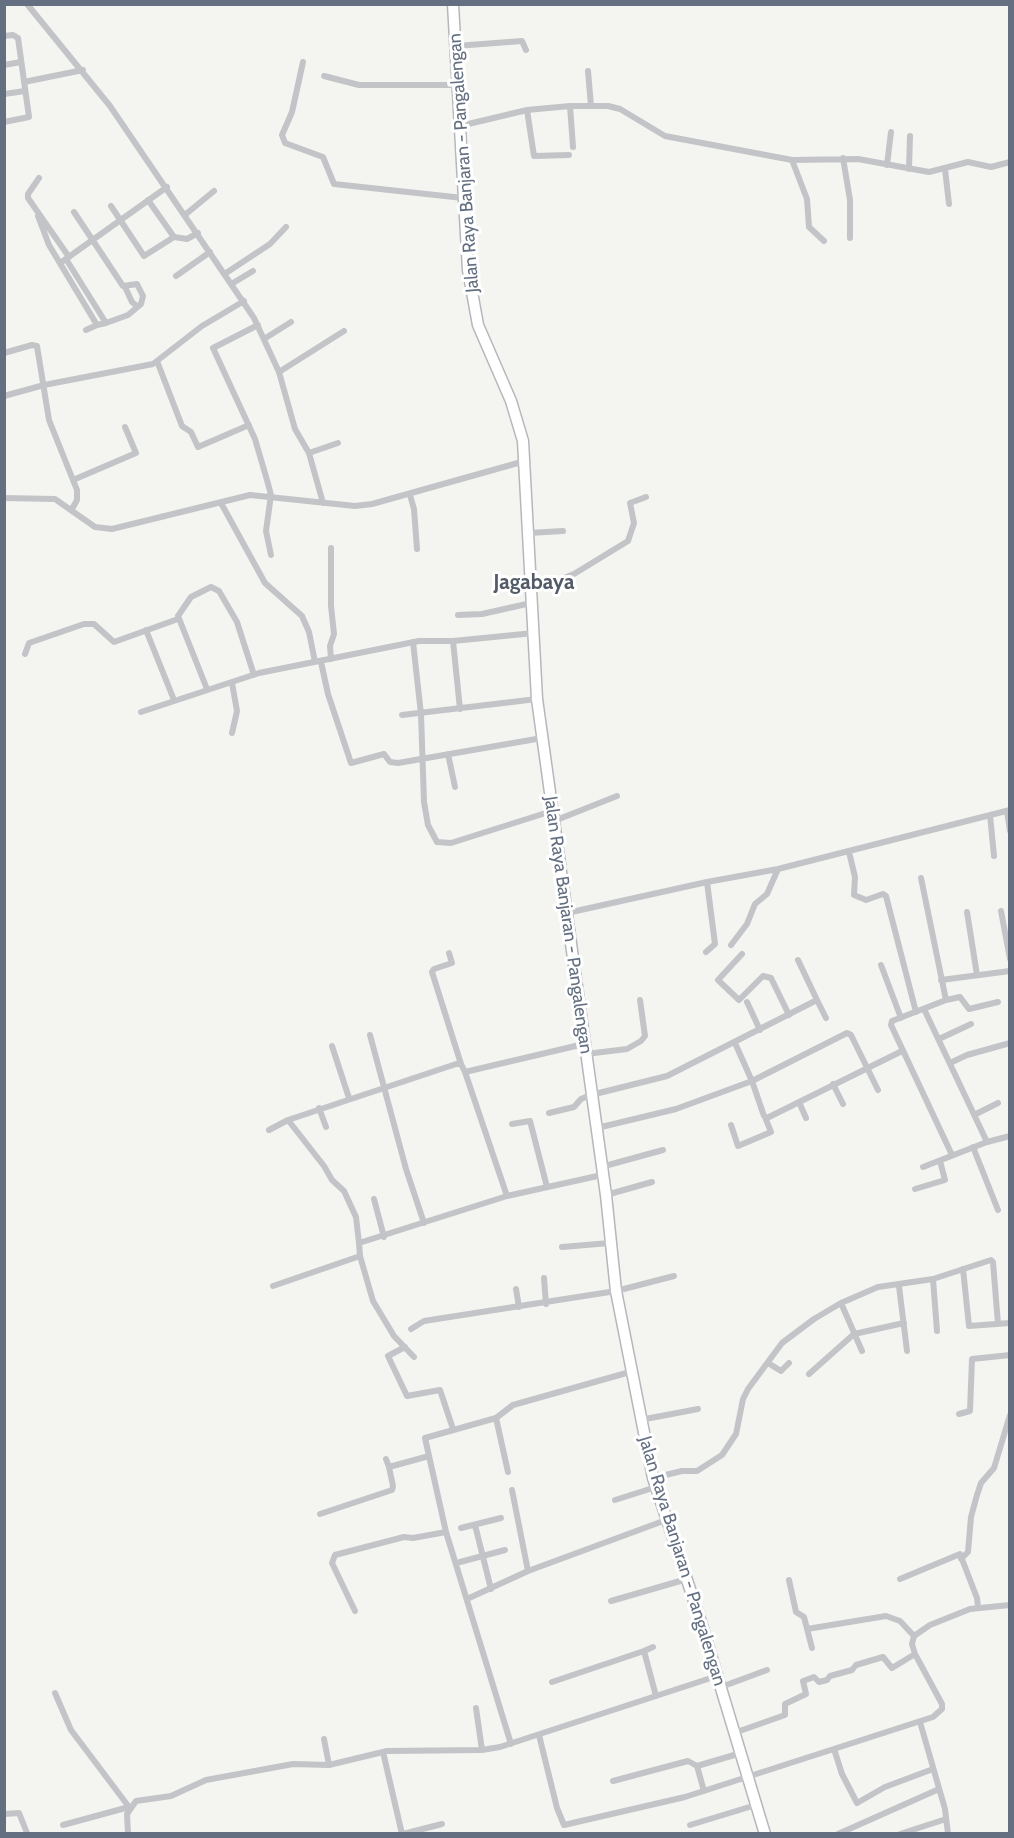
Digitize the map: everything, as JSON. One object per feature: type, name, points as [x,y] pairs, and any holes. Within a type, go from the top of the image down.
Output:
[{"type":"main road","name":"Jalan Raya Banjaran - Pangalengan","points":[[453,4],[463,198],[473,308],[517,418],[525,461],[537,699],[606,1195],[616,1292],[630,1372],[654,1482],[688,1579],[765,1833]]},
{"type":"street","points":[[27,4],[83,70],[186,214],[244,301],[258,325],[279,372],[295,429],[309,453],[323,503]]},
{"type":"street","points":[[4,36],[14,35],[18,38],[28,118],[4,122]]},
{"type":"street","points":[[456,46],[522,40],[526,50]]},
{"type":"street","points":[[4,65],[21,62]]},
{"type":"street","points":[[303,62],[292,112],[282,135],[288,145],[322,157],[334,184],[463,198]]},
{"type":"street","points":[[24,82],[83,70]]},
{"type":"street","points":[[588,71],[591,106]]},
{"type":"street","points":[[324,76],[359,86],[458,85]]},
{"type":"street","points":[[4,94],[25,91]]},
{"type":"street","points":[[570,106],[573,147]]},
{"type":"street","points":[[460,126],[527,111],[591,106],[620,109],[653,130],[687,142],[792,160],[843,158],[933,172],[968,162],[991,167],[1010,162]]},
{"type":"street","points":[[527,111],[534,156],[570,155]]},
{"type":"street","points":[[887,165],[891,132]]},
{"type":"street","points":[[909,169],[910,136]]},
{"type":"street","points":[[843,158],[850,200],[850,238]]},
{"type":"street","points":[[792,160],[807,199],[809,227],[824,241]]},
{"type":"street","points":[[945,169],[950,204]]},
{"type":"street","points":[[39,178],[28,194],[41,228],[106,323]]},
{"type":"street","points":[[65,260],[167,187]]},
{"type":"street","points":[[186,214],[214,191]]},
{"type":"street","points":[[148,200],[174,237]]},
{"type":"street","points":[[111,206],[144,256],[174,237],[187,239],[198,233]]},
{"type":"street","points":[[74,212],[125,287],[132,302],[137,306]]},
{"type":"street","points":[[38,216],[48,225],[97,325]]},
{"type":"street","points":[[226,273],[270,244],[286,227]]},
{"type":"street","points":[[176,276],[210,252]]},
{"type":"street","points":[[233,283],[253,271]]},
{"type":"street","points":[[86,330],[128,315],[144,301],[139,286],[134,284],[125,287]]},
{"type":"street","points":[[4,396],[44,385],[148,366],[202,326],[244,301]]},
{"type":"street","points":[[264,339],[291,322]]},
{"type":"street","points":[[258,325],[213,348],[249,425],[271,495],[266,528],[270,555]]},
{"type":"street","points":[[279,372],[344,331]]},
{"type":"street","points":[[4,353],[36,345],[49,420],[78,496],[72,509]]},
{"type":"street","points":[[157,361],[182,426],[191,432],[198,447],[249,425]]},
{"type":"street","points":[[73,480],[136,453],[125,427]]},
{"type":"street","points":[[309,453],[338,443]]},
{"type":"street","points":[[4,498],[55,499],[95,526],[112,529],[250,495],[271,495],[323,503],[364,506],[525,461]]},
{"type":"street","points":[[410,495],[414,508],[417,549]]},
{"type":"street","points":[[531,591],[574,574],[628,541],[634,523],[630,503],[646,497]]},
{"type":"street","points":[[221,503],[265,583],[302,616],[351,763],[384,754],[393,764],[542,738]]},
{"type":"street","points":[[529,533],[563,531]]},
{"type":"street","points":[[330,548],[334,633],[330,646],[331,659]]},
{"type":"street","points":[[25,654],[29,643],[84,624],[94,624],[114,642],[178,619],[191,597],[206,589],[217,589],[243,634],[254,675]]},
{"type":"street","points":[[458,615],[482,614],[531,603]]},
{"type":"street","points":[[178,619],[207,689]]},
{"type":"street","points":[[146,630],[174,700]]},
{"type":"street","points":[[141,712],[254,675],[413,642],[453,641],[534,633]]},
{"type":"street","points":[[453,641],[460,709]]},
{"type":"street","points":[[413,642],[421,714],[424,802],[429,825],[437,842],[451,843],[553,816],[617,796]]},
{"type":"street","points":[[232,682],[237,711],[232,733]]},
{"type":"street","points":[[402,715],[537,699]]},
{"type":"street","points":[[448,754],[455,787]]},
{"type":"street","points":[[567,913],[778,869],[1008,811],[1010,831]]},
{"type":"street","points":[[990,815],[993,856]]},
{"type":"street","points":[[849,852],[855,877],[854,895],[866,900],[883,894],[886,896],[916,1012]]},
{"type":"street","points":[[731,945],[747,924],[754,904],[767,894],[778,869]]},
{"type":"street","points":[[921,878],[946,1000]]},
{"type":"street","points":[[706,952],[715,944],[707,882]]},
{"type":"street","points":[[1001,911],[1010,959]]},
{"type":"street","points":[[967,912],[978,975]]},
{"type":"street","points":[[449,953],[452,963],[434,969],[432,972],[507,1196]]},
{"type":"street","points":[[742,954],[718,980],[739,1000],[763,976],[771,978],[789,1015]]},
{"type":"street","points":[[798,960],[826,1018]]},
{"type":"street","points":[[881,965],[901,1018]]},
{"type":"street","points":[[941,980],[1010,971]]},
{"type":"street","points":[[952,1155],[891,1023],[946,1000],[960,997],[969,1009],[998,1002]]},
{"type":"street","points":[[465,1072],[585,1049],[627,1049],[645,1036],[640,1000]]},
{"type":"street","points":[[549,1113],[574,1107],[581,1099],[591,1095],[667,1076],[817,1000]]},
{"type":"street","points":[[747,1002],[760,1030]]},
{"type":"street","points":[[924,1009],[987,1142]]},
{"type":"street","points":[[939,1039],[971,1024]]},
{"type":"street","points":[[597,1128],[676,1109],[752,1081],[847,1033],[851,1035],[878,1090]]},
{"type":"street","points":[[370,1035],[424,1223]]},
{"type":"street","points":[[731,1125],[738,1146],[771,1132],[735,1043]]},
{"type":"street","points":[[950,1064],[967,1055],[1010,1043]]},
{"type":"street","points":[[332,1046],[349,1098]]},
{"type":"street","points":[[765,1117],[902,1051]]},
{"type":"street","points":[[268,1130],[319,1107],[461,1064]]},
{"type":"street","points":[[833,1084],[843,1104]]},
{"type":"street","points":[[799,1102],[806,1118]]},
{"type":"street","points":[[974,1115],[998,1103]]},
{"type":"street","points":[[319,1107],[326,1127]]},
{"type":"street","points":[[288,1120],[324,1166],[332,1180],[344,1191],[356,1216],[360,1256],[373,1301],[394,1336],[414,1356]]},
{"type":"street","points":[[512,1124],[530,1121],[548,1186]]},
{"type":"street","points":[[924,1167],[987,1142],[1010,1136]]},
{"type":"street","points":[[974,1147],[998,1210]]},
{"type":"street","points":[[360,1243],[507,1196],[602,1171],[663,1150]]},
{"type":"street","points":[[915,1189],[945,1180],[940,1161]]},
{"type":"street","points":[[606,1195],[652,1182]]},
{"type":"street","points":[[374,1199],[384,1237]]},
{"type":"street","points":[[562,1247],[610,1243]]},
{"type":"street","points":[[273,1286],[360,1256]]},
{"type":"street","points":[[615,1500],[682,1471],[697,1471],[722,1455],[736,1434],[743,1399],[748,1389],[788,1337],[841,1303],[878,1287],[899,1286],[933,1279],[990,1260],[993,1262],[998,1324]]},
{"type":"street","points":[[963,1269],[969,1326],[1010,1323]]},
{"type":"street","points":[[411,1329],[424,1321],[616,1292],[674,1276]]},
{"type":"street","points":[[544,1278],[546,1304]]},
{"type":"street","points":[[933,1279],[937,1331]]},
{"type":"street","points":[[899,1286],[908,1351]]},
{"type":"street","points":[[516,1289],[519,1307]]},
{"type":"street","points":[[841,1303],[862,1351]]},
{"type":"street","points":[[809,1374],[854,1334],[904,1323]]},
{"type":"street","points":[[405,1347],[388,1356],[407,1396],[440,1390],[453,1430]]},
{"type":"street","points":[[959,1414],[970,1411],[972,1359],[1010,1355]]},
{"type":"street","points":[[768,1363],[781,1371],[789,1363]]},
{"type":"street","points":[[511,1744],[446,1532],[425,1438],[496,1418],[513,1405],[630,1372]]},
{"type":"street","points":[[640,1420],[698,1409]]},
{"type":"street","points":[[900,1579],[968,1552],[969,1525],[977,1495],[981,1483],[994,1468],[1010,1415]]},
{"type":"street","points":[[496,1418],[508,1472]]},
{"type":"street","points":[[389,1467],[429,1456]]},
{"type":"street","points":[[320,1514],[392,1490],[386,1459]]},
{"type":"street","points":[[512,1490],[528,1571]]},
{"type":"street","points":[[461,1528],[501,1518]]},
{"type":"street","points":[[467,1599],[528,1571],[666,1520]]},
{"type":"street","points":[[475,1525],[491,1588]]},
{"type":"street","points":[[355,1611],[333,1563],[335,1555],[404,1537],[413,1538],[446,1532]]},
{"type":"street","points":[[460,1562],[505,1550]]},
{"type":"street","points":[[960,1556],[977,1598],[978,1607]]},
{"type":"street","points":[[611,1601],[688,1579]]},
{"type":"street","points":[[789,1580],[796,1612],[804,1617],[812,1648]]},
{"type":"street","points":[[540,1736],[557,1808],[564,1825],[677,1800],[933,1717],[942,1709],[939,1697],[915,1654],[912,1644],[914,1636],[930,1626],[978,1607],[1010,1605]]},
{"type":"street","points":[[807,1629],[886,1616],[900,1621],[914,1636]]},
{"type":"street","points":[[552,1682],[653,1647]]},
{"type":"street","points":[[644,1651],[656,1696]]},
{"type":"street","points":[[735,1733],[785,1715],[785,1704],[806,1694],[803,1681],[814,1677],[819,1682],[827,1680],[830,1676],[852,1670],[856,1665],[883,1657],[892,1668],[915,1654]]},
{"type":"street","points":[[63,1825],[129,1807],[136,1801],[155,1796],[165,1797],[179,1794],[206,1780],[240,1776],[277,1766],[300,1763],[329,1765],[383,1752],[482,1750],[511,1744],[656,1696],[767,1670]]},
{"type":"street","points":[[55,1694],[70,1730],[129,1807],[126,1821],[128,1833]]},
{"type":"street","points":[[476,1708],[482,1750]]},
{"type":"street","points":[[920,1722],[939,1789],[948,1833]]},
{"type":"street","points":[[324,1738],[329,1765]]},
{"type":"street","points":[[834,1749],[842,1774],[857,1803],[885,1787],[933,1769]]},
{"type":"street","points":[[383,1752],[403,1833],[442,1824]]},
{"type":"street","points":[[697,1766],[741,1753]]},
{"type":"street","points":[[613,1781],[688,1761],[697,1766],[704,1791]]},
{"type":"street","points":[[838,1833],[939,1789]]},
{"type":"street","points":[[690,1825],[756,1804]]},
{"type":"street","points":[[4,1814],[19,1813],[28,1833]]},
{"type":"street","points":[[900,1833],[946,1820]]},
{"type":"district","name":"Jagabaya","points":[[534,583]]}]
